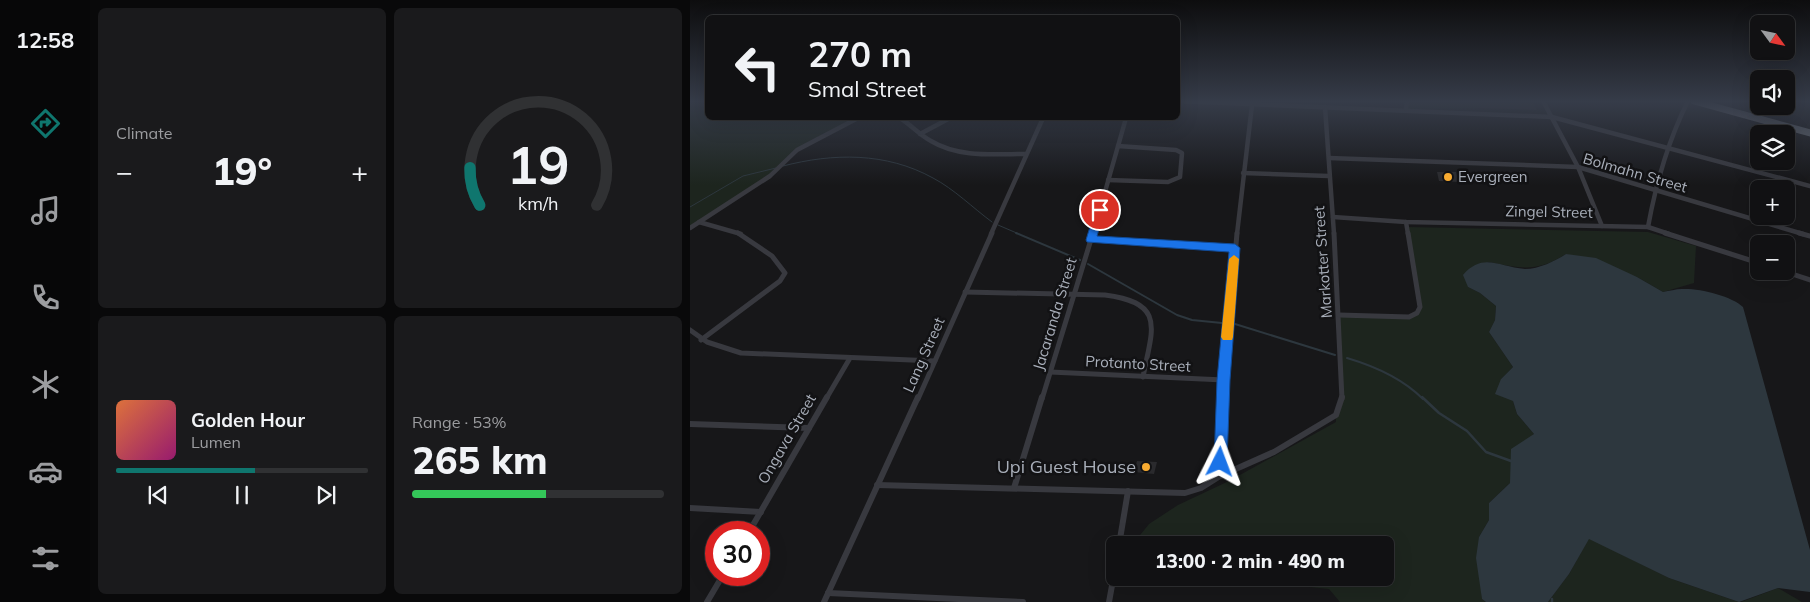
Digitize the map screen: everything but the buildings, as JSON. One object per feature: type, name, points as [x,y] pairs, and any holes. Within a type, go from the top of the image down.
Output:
[{"type":"street","points":[[690,228],[770,176],[797,150],[837,129]]},
{"type":"street","points":[[914,129],[937,145],[954,150],[973,153],[1026,154]]},
{"type":"street","points":[[920,134],[929,129]]},
{"type":"street","name":"Lang Street","points":[[824,602],[936,361],[1038,129]]},
{"type":"street","name":"Jacaranda Street","points":[[1014,488],[1072,295],[1091,240],[1123,129]]},
{"type":"street","points":[[877,485],[1185,493],[1201,488],[1220,476],[1224,380],[1235,248],[1249,129]]},
{"type":"street","name":"Markotter Street","points":[[1220,476],[1274,452],[1336,415],[1341,405],[1343,394],[1327,129]]},
{"type":"street","points":[[1558,129],[1578,167],[1602,226]]},
{"type":"street","points":[[1597,129],[1810,186]]},
{"type":"street","points":[[1648,227],[1654,190],[1674,129]]},
{"type":"street","points":[[1108,180],[1168,182],[1180,177],[1183,158],[1182,154],[1176,150],[1118,146]]},
{"type":"street","name":"Bolmahn Street","points":[[1329,158],[1578,167],[1810,236]]},
{"type":"street","points":[[1243,173],[1329,176]]},
{"type":"street","name":"Zingel Street","points":[[1333,217],[1406,222],[1648,227],[1750,260]]},
{"type":"street","points":[[699,222],[740,234],[766,252],[783,267],[785,273],[780,281],[701,340]]},
{"type":"street","points":[[1339,316],[1409,317],[1417,313],[1420,307],[1406,222]]},
{"type":"street","points":[[1091,240],[1235,248]]},
{"type":"street","points":[[1795,275],[1810,280]]},
{"type":"street","points":[[965,292],[1121,297],[1134,301],[1144,308],[1151,319],[1149,346],[1143,377]]},
{"type":"street","points":[[690,330],[701,340],[741,353],[936,361]]},
{"type":"street","name":"Ongava Street","points":[[755,521],[850,358]]},
{"type":"street","name":"Protanto Street","points":[[1050,372],[1224,380]]},
{"type":"street","points":[[690,424],[809,428]]},
{"type":"street","points":[[1120,536],[1128,491]]},
{"type":"street","points":[[690,508],[761,512]]},
{"type":"street","points":[[707,602],[716,586]]},
{"type":"street","points":[[1110,602],[1112,586]]},
{"type":"street","points":[[828,593],[1023,602]]},
{"type":"shaded area","points":[[690,129],[837,129],[797,150],[770,176],[690,228]]},
{"type":"shaded area","points":[[1407,227],[1648,232],[1696,246],[1694,283],[1663,292],[1637,277],[1566,254],[1546,264],[1528,267],[1488,262],[1468,287],[1480,293],[1496,306],[1495,320],[1489,332],[1513,367],[1501,379],[1513,401],[1517,414],[1534,434],[1510,483],[1489,503],[1489,520],[1479,537],[1482,599],[1486,602],[1340,602],[1329,589],[1299,586],[1394,586],[1394,536],[1139,536],[1149,524],[1178,505],[1229,481],[1336,422],[1336,415],[1341,405],[1339,315],[1409,317],[1420,307]]},
{"type":"shaded area","points":[[1566,254],[1596,258],[1637,277],[1663,292],[1682,289],[1706,291],[1731,299],[1743,307],[1810,550],[1810,592],[1778,588],[1739,602],[1669,578],[1589,539],[1569,574],[1548,602],[1486,602],[1482,599],[1476,558],[1479,537],[1489,520],[1489,503],[1510,483],[1511,449],[1534,434],[1517,414],[1513,401],[1495,394],[1501,379],[1513,367],[1489,332],[1495,320],[1496,306],[1480,293],[1468,287],[1463,275],[1470,268],[1485,262],[1530,269],[1547,264]]},
{"type":"shaded area","points":[[1589,538],[1669,578],[1739,602],[1548,602],[1569,574]]},
{"type":"shaded area","points":[[1778,588],[1802,602],[1741,602]]},
{"type":"waterway","points":[[783,166],[840,157],[859,157],[897,163],[915,169],[941,182],[992,222]]},
{"type":"waterway","points":[[690,207],[743,176],[776,168]]},
{"type":"waterway","points":[[998,225],[1019,234]]},
{"type":"waterway","points":[[1016,233],[1080,260]]},
{"type":"waterway","points":[[1088,264],[1177,315],[1192,320],[1222,323]]},
{"type":"waterway","points":[[1235,324],[1335,355]]},
{"type":"waterway","points":[[1347,358],[1388,374],[1406,385],[1423,399]]},
{"type":"waterway","points":[[1422,397],[1439,413],[1467,431],[1486,452],[1511,461]]},
{"type":"slow traffic","points":[[1227,337],[1234,259]]},
{"type":"place","name":"Evergreen","points":[[1448,177]]},
{"type":"place","name":"Upi Guest House","points":[[1146,467]]},
{"type":"route","points":[[1100,210],[1091,240],[1235,248],[1224,380],[1220,462]]}]
